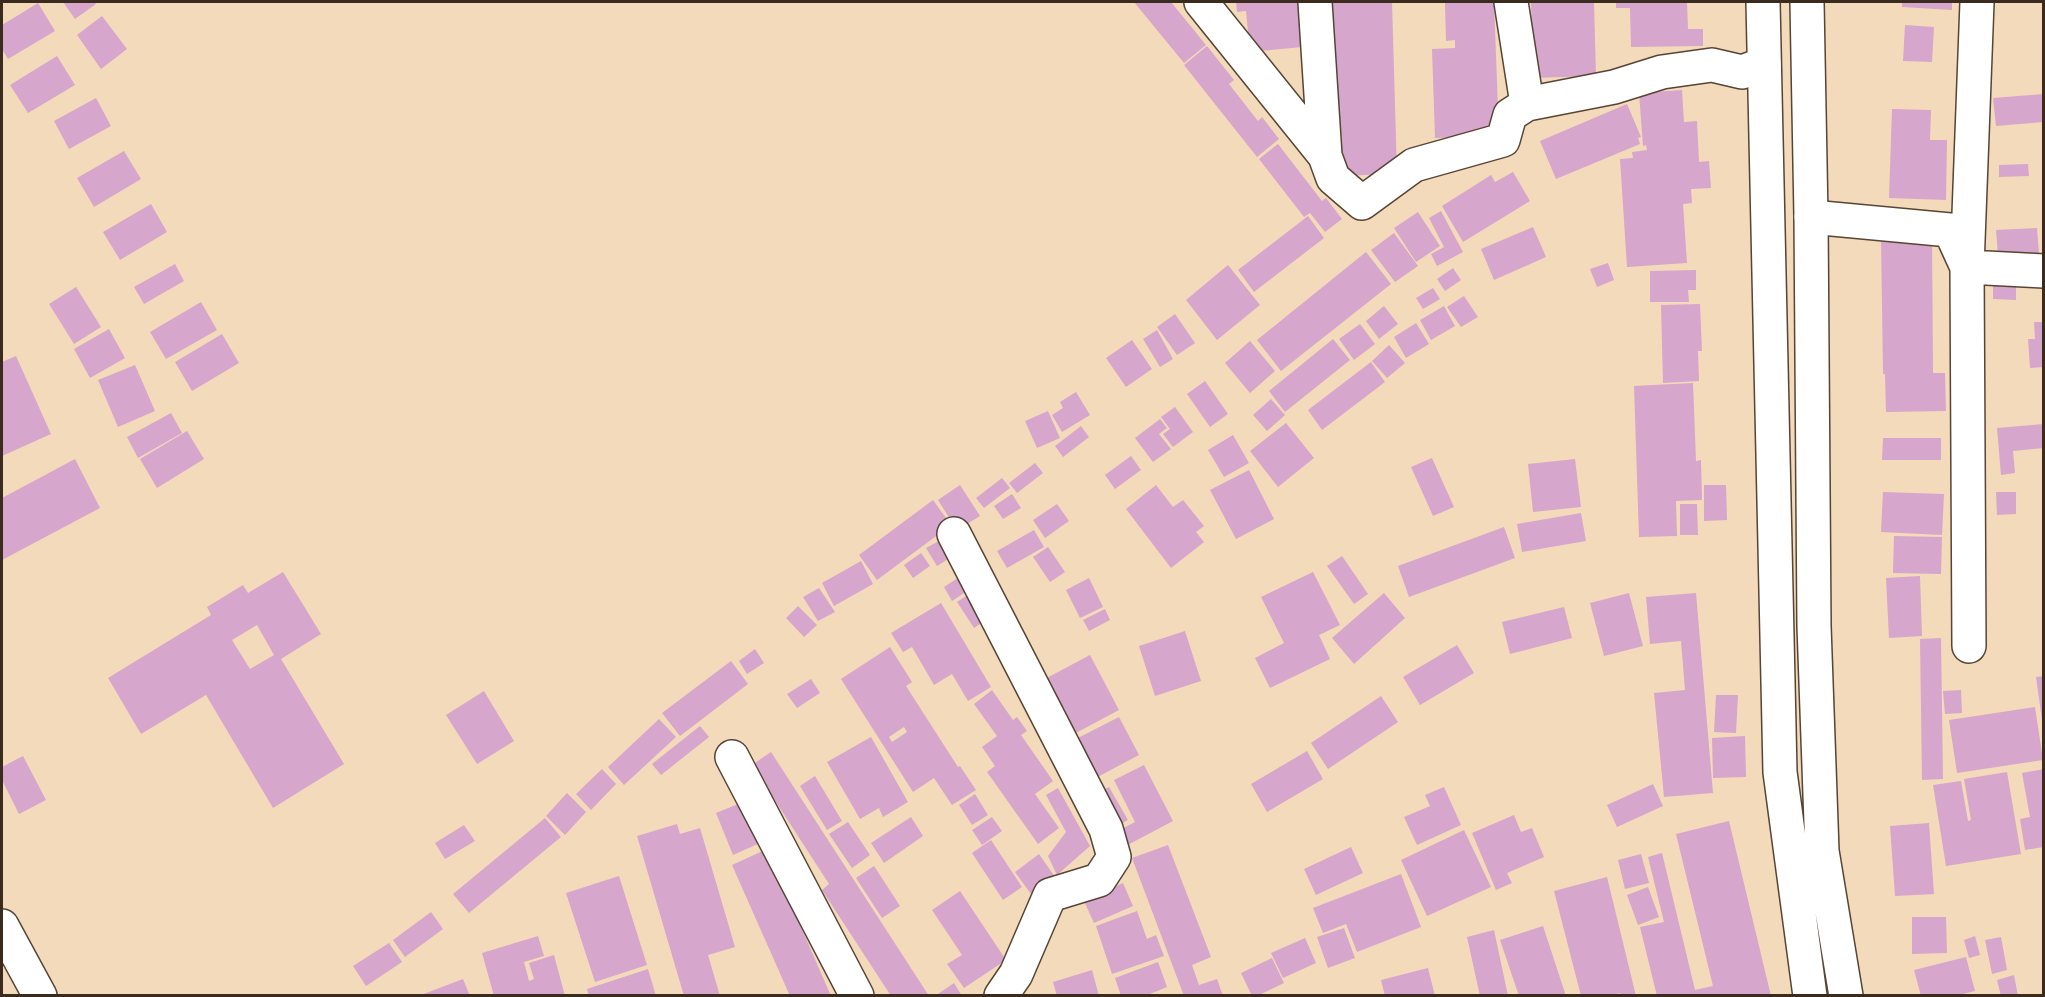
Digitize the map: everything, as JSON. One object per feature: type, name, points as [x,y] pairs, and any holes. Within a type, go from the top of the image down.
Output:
[{"type":"street","points":[[1201,2],[1324,156],[1333,178],[1362,203],[1414,165],[1503,140],[1510,115],[1527,104],[1614,87],[1662,72],[1712,65],[1742,72],[1764,64]]},
{"type":"street","points":[[1233,2],[1238,46]]},
{"type":"street","points":[[1315,2],[1324,156]]},
{"type":"street","points":[[1511,2],[1527,104]]},
{"type":"street","points":[[1763,2],[1780,772],[1810,996]]},
{"type":"street","points":[[1807,2],[1814,626],[1822,851],[1846,996]]},
{"type":"street","points":[[1969,646],[1967,267],[1977,2]]},
{"type":"street","points":[[1811,217],[1950,230],[1967,267]]},
{"type":"street","points":[[1967,267],[2043,271]]},
{"type":"street","points":[[954,534],[1106,830],[1114,857],[1099,880],[1050,895],[1016,974],[1001,996]]},
{"type":"street","points":[[732,757],[856,996]]},
{"type":"street","points":[[2,926],[40,996]]},
{"type":"building","points":[[63,2],[94,2],[96,4],[75,19]]},
{"type":"building","points":[[1134,2],[1171,2],[1206,45],[1184,63]]},
{"type":"building","points":[[1236,2],[1298,2],[1302,47],[1250,52],[1246,11],[1237,12]]},
{"type":"building","points":[[1332,2],[1392,2],[1397,174],[1336,176]]},
{"type":"building","points":[[1445,2],[1494,2],[1499,136],[1435,138],[1432,49],[1455,48],[1455,40],[1446,41]]},
{"type":"building","points":[[1531,2],[1594,2],[1596,76],[1533,78]]},
{"type":"building","points":[[1616,2],[1687,2],[1688,29],[1703,29],[1703,46],[1631,47],[1630,8],[1616,8]]},
{"type":"building","points":[[1902,2],[1952,2],[1952,10],[1902,7]]},
{"type":"building","points":[[38,3],[55,31],[8,59],[2,49],[2,25]]},
{"type":"building","points":[[102,16],[127,49],[101,69],[77,35]]},
{"type":"building","points":[[1905,25],[1934,27],[1932,62],[1903,61]]},
{"type":"building","points":[[1207,46],[1234,80],[1229,84],[1258,121],[1262,117],[1279,139],[1257,157],[1184,65]]},
{"type":"building","points":[[57,56],[75,85],[28,113],[10,85]]},
{"type":"building","points":[[1682,90],[1684,122],[1697,121],[1699,162],[1709,161],[1711,188],[1691,189],[1692,203],[1683,204],[1687,263],[1627,267],[1620,159],[1633,158],[1632,152],[1647,150],[1646,145],[1643,146],[1639,93]]},
{"type":"building","points":[[2044,94],[2044,122],[1996,126],[1993,98]]},
{"type":"building","points":[[96,98],[111,126],[69,149],[54,121]]},
{"type":"building","points":[[1627,104],[1641,137],[1638,138],[1640,144],[1556,179],[1540,141]]},
{"type":"building","points":[[1892,109],[1931,110],[1930,140],[1947,140],[1946,200],[1889,198]]},
{"type":"building","points":[[1278,144],[1322,201],[1326,198],[1342,219],[1325,232],[1310,213],[1304,217],[1259,159]]},
{"type":"building","points":[[124,151],[141,179],[94,207],[77,178]]},
{"type":"building","points":[[2028,164],[2029,176],[1999,177],[1999,165]]},
{"type":"building","points":[[1513,172],[1530,201],[1463,242],[1442,206],[1491,175],[1495,182]]},
{"type":"building","points":[[151,204],[167,232],[120,260],[103,232]]},
{"type":"building","points":[[1441,211],[1463,252],[1437,266],[1431,254],[1444,247],[1429,218]]},
{"type":"building","points":[[1418,212],[1440,246],[1416,262],[1394,228]]},
{"type":"building","points":[[1308,216],[1324,238],[1254,292],[1238,270]]},
{"type":"building","points":[[1533,227],[1546,257],[1494,280],[1481,249]]},
{"type":"building","points":[[2037,228],[2039,253],[1998,255],[1996,230]]},
{"type":"building","points":[[1394,233],[1418,266],[1395,282],[1371,250]]},
{"type":"building","points":[[1932,236],[1933,373],[1945,373],[1946,411],[1886,412],[1885,374],[1883,374],[1881,237]]},
{"type":"building","points":[[1366,252],[1391,284],[1281,371],[1257,340]]},
{"type":"building","points":[[1608,263],[1614,280],[1597,287],[1590,269]]},
{"type":"building","points":[[175,264],[184,281],[144,304],[134,287]]},
{"type":"building","points":[[1228,265],[1260,305],[1217,340],[1186,300]]},
{"type":"building","points":[[1453,268],[1461,280],[1445,291],[1437,279]]},
{"type":"building","points":[[1696,270],[1696,290],[1688,290],[1689,302],[1650,302],[1650,271]]},
{"type":"building","points":[[1993,285],[2016,286],[2016,300],[1993,299]]},
{"type":"building","points":[[76,287],[101,327],[74,344],[49,304]]},
{"type":"building","points":[[1433,288],[1440,299],[1423,309],[1416,298]]},
{"type":"building","points":[[1464,296],[1478,317],[1461,327],[1447,307]]},
{"type":"building","points":[[201,302],[217,330],[166,359],[150,332]]},
{"type":"building","points":[[1700,304],[1702,351],[1698,351],[1699,381],[1663,383],[1661,305]]},
{"type":"building","points":[[1384,306],[1398,324],[1379,339],[1366,321]]},
{"type":"building","points":[[1444,306],[1455,326],[1431,340],[1420,320]]},
{"type":"building","points":[[1175,314],[1195,343],[1177,355],[1157,327]]},
{"type":"building","points":[[2034,322],[2044,322],[2044,367],[2030,368],[2028,339],[2035,339]]},
{"type":"building","points":[[1416,323],[1429,344],[1406,358],[1394,337]]},
{"type":"building","points":[[1360,324],[1375,344],[1354,360],[1339,339]]},
{"type":"building","points":[[109,329],[125,358],[90,378],[74,349]]},
{"type":"building","points":[[1157,330],[1173,359],[1160,367],[1143,339]]},
{"type":"building","points":[[222,334],[239,363],[192,391],[175,362]]},
{"type":"building","points":[[1333,339],[1350,360],[1285,412],[1269,391]]},
{"type":"building","points":[[1132,340],[1152,369],[1126,387],[1106,358]]},
{"type":"building","points":[[1250,341],[1275,371],[1250,393],[1225,363]]},
{"type":"building","points":[[1389,345],[1405,363],[1387,378],[1372,361]]},
{"type":"building","points":[[16,356],[51,434],[2,456],[2,362]]},
{"type":"building","points":[[1371,362],[1385,382],[1322,430],[1308,410]]},
{"type":"building","points":[[135,365],[155,411],[118,427],[98,380]]},
{"type":"building","points":[[1205,381],[1228,414],[1210,427],[1187,394]]},
{"type":"building","points":[[1693,383],[1696,461],[1701,460],[1702,500],[1676,501],[1677,536],[1639,537],[1634,386]]},
{"type":"building","points":[[1076,392],[1090,415],[1062,432],[1052,415],[1063,408],[1060,402]]},
{"type":"building","points":[[1271,399],[1285,415],[1267,431],[1253,415]]},
{"type":"building","points":[[1175,407],[1193,432],[1173,447],[1163,434],[1170,429],[1161,417]]},
{"type":"building","points":[[1048,411],[1060,438],[1037,448],[1025,421]]},
{"type":"building","points":[[171,413],[182,433],[138,458],[127,437]]},
{"type":"building","points":[[1160,419],[1167,428],[1159,434],[1171,449],[1153,462],[1135,438]]},
{"type":"building","points":[[1286,423],[1314,458],[1278,487],[1250,451]]},
{"type":"building","points":[[2044,424],[2044,448],[2013,451],[2015,473],[2001,475],[1997,428]]},
{"type":"building","points":[[1081,426],[1089,437],[1063,457],[1055,446]]},
{"type":"building","points":[[187,431],[204,459],[157,488],[140,459]]},
{"type":"building","points":[[1233,435],[1249,463],[1224,477],[1208,450]]},
{"type":"building","points":[[1883,438],[1941,438],[1941,460],[1882,460]]},
{"type":"building","points":[[1131,456],[1141,470],[1115,489],[1105,475]]},
{"type":"building","points":[[1432,458],[1454,507],[1433,516],[1411,467]]},
{"type":"building","points":[[75,459],[100,508],[2,560],[2,498]]},
{"type":"building","points":[[1575,459],[1581,507],[1533,512],[1528,464]]},
{"type":"building","points":[[1035,463],[1043,473],[1017,493],[1009,483]]},
{"type":"building","points":[[1249,470],[1274,519],[1236,539],[1210,490]]},
{"type":"building","points":[[1002,478],[1010,488],[984,508],[976,498]]},
{"type":"building","points":[[960,485],[980,516],[957,530],[938,500]]},
{"type":"building","points":[[1156,485],[1173,507],[1183,500],[1204,526],[1196,532],[1204,542],[1171,568],[1126,509]]},
{"type":"building","points":[[1704,485],[1726,485],[1727,520],[1704,521]]},
{"type":"building","points":[[1883,492],[1944,494],[1942,535],[1881,532]]},
{"type":"building","points":[[1996,492],[2016,492],[2016,514],[1997,515]]},
{"type":"building","points":[[1012,494],[1021,508],[1003,519],[994,506]]},
{"type":"building","points":[[933,500],[951,525],[877,580],[859,555]]},
{"type":"building","points":[[1057,504],[1069,521],[1045,538],[1033,520]]},
{"type":"building","points":[[1680,504],[1697,504],[1698,535],[1680,535]]},
{"type":"building","points":[[1581,513],[1586,541],[1522,552],[1517,524]]},
{"type":"building","points":[[1504,527],[1515,558],[1409,597],[1398,566]]},
{"type":"building","points":[[1034,530],[1044,547],[1007,568],[997,551]]},
{"type":"building","points":[[948,536],[958,553],[937,566],[926,548]]},
{"type":"building","points":[[1894,536],[1942,537],[1941,574],[1893,573]]},
{"type":"building","points":[[1048,547],[1065,572],[1050,582],[1033,557]]},
{"type":"building","points":[[921,553],[930,566],[913,578],[904,565]]},
{"type":"building","points":[[1342,556],[1368,594],[1354,604],[1327,566]]},
{"type":"building","points":[[861,561],[873,584],[834,606],[822,583]]},
{"type":"building","points":[[283,572],[321,634],[281,659],[344,764],[273,808],[206,695],[141,734],[108,678],[211,615],[207,607],[243,585],[248,593]],"holes":[[[257,625],[274,655],[250,669],[232,640]]]},
{"type":"building","points":[[1313,572],[1340,625],[1319,635],[1330,659],[1270,688],[1255,658],[1284,643],[1261,597]]},
{"type":"building","points":[[961,576],[970,589],[952,601],[944,587]]},
{"type":"building","points":[[1920,576],[1922,636],[1889,638],[1886,578]]},
{"type":"building","points":[[1089,578],[1103,607],[1080,618],[1066,590]]},
{"type":"building","points":[[819,588],[835,612],[818,621],[803,597]]},
{"type":"building","points":[[972,592],[989,618],[974,628],[957,602]]},
{"type":"building","points":[[1384,593],[1405,618],[1354,664],[1332,638]]},
{"type":"building","points":[[1629,593],[1643,646],[1604,656],[1590,603]]},
{"type":"building","points":[[1696,593],[1713,793],[1664,797],[1654,693],[1685,690],[1681,641],[1650,644],[1646,597]]},
{"type":"building","points":[[941,603],[991,687],[968,701],[952,674],[934,685],[912,647],[903,652],[891,633]]},
{"type":"building","points":[[798,606],[817,625],[804,637],[786,618]]},
{"type":"building","points":[[1564,607],[1572,638],[1510,654],[1502,622]]},
{"type":"building","points":[[1105,609],[1110,620],[1089,631],[1083,620]]},
{"type":"building","points":[[1185,631],[1201,681],[1155,696],[1139,646]]},
{"type":"building","points":[[1941,638],[1943,779],[1922,780],[1920,639]]},
{"type":"building","points":[[1457,645],[1474,673],[1420,705],[1403,677]]},
{"type":"building","points":[[890,647],[912,682],[906,686],[958,767],[960,766],[976,790],[952,805],[934,778],[913,792],[841,679]],"holes":[[[904,727],[907,732],[892,742],[889,737]]]},
{"type":"building","points":[[755,649],[764,663],[747,674],[739,661]]},
{"type":"building","points":[[1090,655],[1119,710],[1072,735],[1043,680]]},
{"type":"building","points":[[731,661],[748,684],[680,736],[662,713]]},
{"type":"building","points":[[2044,676],[2044,720],[2042,720],[2036,677]]},
{"type":"building","points":[[811,679],[820,693],[797,708],[787,694]]},
{"type":"building","points":[[992,690],[1013,720],[1017,717],[1027,731],[1021,735],[1053,781],[1035,794],[1059,828],[1038,844],[987,772],[995,766],[982,747],[997,736],[974,704]]},
{"type":"building","points":[[1961,690],[1962,713],[1945,714],[1943,691]]},
{"type":"building","points":[[484,691],[514,741],[477,764],[446,715]]},
{"type":"building","points":[[1716,695],[1738,695],[1736,733],[1714,732]]},
{"type":"building","points":[[1381,696],[1398,722],[1328,769],[1311,743]]},
{"type":"building","points":[[2035,707],[2043,760],[1957,773],[1949,720]]},
{"type":"building","points":[[1119,717],[1139,755],[1090,781],[1070,742]]},
{"type":"building","points":[[659,719],[676,737],[624,785],[608,767]]},
{"type":"building","points":[[700,726],[709,737],[661,775],[652,764]]},
{"type":"building","points":[[1745,736],[1746,777],[1713,778],[1712,738]]},
{"type":"building","points":[[871,737],[908,802],[883,817],[879,808],[860,819],[827,762]]},
{"type":"building","points":[[1307,751],[1323,779],[1267,812],[1251,784]]},
{"type":"building","points":[[771,752],[929,996],[891,996],[822,890],[829,884],[752,765]]},
{"type":"building","points":[[23,756],[46,800],[19,814],[2,780],[2,767]]},
{"type":"building","points":[[1144,765],[1173,821],[1122,848],[1114,833],[1135,822],[1114,780]]},
{"type":"building","points":[[602,769],[616,784],[591,810],[576,794]]},
{"type":"building","points":[[2044,769],[2044,847],[2025,850],[2020,819],[2030,817],[2022,773]]},
{"type":"building","points":[[2007,772],[2021,854],[1946,866],[1933,785],[1961,781],[1968,821],[1971,820],[1964,779]]},
{"type":"building","points":[[815,776],[842,821],[827,830],[800,786]]},
{"type":"building","points":[[1653,784],[1663,806],[1617,827],[1607,805]]},
{"type":"building","points":[[1109,787],[1128,820],[1108,831],[1090,798]]},
{"type":"building","points":[[1444,787],[1461,825],[1417,845],[1404,817],[1430,806],[1425,795]]},
{"type":"building","points":[[1058,788],[1090,846],[1057,875],[1048,856],[1066,832],[1046,795]]},
{"type":"building","points":[[567,793],[586,812],[565,835],[546,816]]},
{"type":"building","points":[[975,794],[988,815],[972,825],[959,805]]},
{"type":"building","points":[[743,802],[760,843],[733,855],[716,813]]},
{"type":"building","points":[[1514,815],[1521,832],[1532,828],[1544,857],[1507,873],[1512,883],[1496,890],[1472,833]]},
{"type":"building","points":[[911,817],[923,836],[884,863],[871,843]]},
{"type":"building","points":[[992,817],[1002,831],[982,845],[972,830]]},
{"type":"building","points":[[545,818],[561,837],[469,913],[453,894]]},
{"type":"building","points":[[1729,821],[1771,996],[1657,996],[1640,927],[1664,922],[1648,857],[1662,853],[1695,990],[1713,986],[1676,834]]},
{"type":"building","points":[[848,822],[870,855],[852,868],[829,834]]},
{"type":"building","points":[[1929,823],[1934,894],[1895,896],[1890,826]]},
{"type":"building","points":[[677,824],[680,834],[700,828],[735,947],[708,955],[720,996],[684,996],[637,836]]},
{"type":"building","points":[[464,825],[475,841],[445,859],[435,843]]},
{"type":"building","points":[[1464,830],[1491,887],[1427,916],[1401,860]]},
{"type":"building","points":[[991,840],[1022,887],[1003,900],[972,853]]},
{"type":"building","points":[[1168,845],[1211,957],[1192,965],[1199,985],[1217,979],[1223,996],[1184,996],[1132,858]]},
{"type":"building","points":[[1351,847],[1363,873],[1316,895],[1304,869]]},
{"type":"building","points":[[767,849],[831,996],[790,996],[732,865]]},
{"type":"building","points":[[1039,854],[1055,877],[1031,894],[1015,872]]},
{"type":"building","points":[[1641,854],[1649,883],[1625,889],[1618,860]]},
{"type":"building","points":[[874,866],[900,906],[882,918],[856,878]]},
{"type":"building","points":[[1401,874],[1421,927],[1357,952],[1346,924],[1323,933],[1313,908]]},
{"type":"building","points":[[619,876],[647,965],[595,982],[566,893]]},
{"type":"building","points":[[1607,877],[1636,996],[1621,996],[1620,993],[1610,996],[1581,996],[1554,891]]},
{"type":"building","points":[[1123,883],[1133,906],[1094,923],[1084,901]]},
{"type":"building","points":[[1648,887],[1659,917],[1638,925],[1627,895]]},
{"type":"building","points":[[960,891],[1006,960],[964,988],[947,964],[962,955],[932,910]]},
{"type":"building","points":[[1137,911],[1147,939],[1156,935],[1164,956],[1112,974],[1096,926]]},
{"type":"building","points":[[431,912],[443,929],[405,957],[393,940]]},
{"type":"building","points":[[1912,917],[1946,917],[1947,953],[1912,954]]},
{"type":"building","points":[[1543,926],[1566,996],[1519,996],[1500,940]]},
{"type":"building","points":[[1344,928],[1355,958],[1328,968],[1317,937]]},
{"type":"building","points":[[1494,930],[1508,996],[1480,996],[1467,937]]},
{"type":"building","points":[[538,936],[544,956],[524,962],[529,981],[534,979],[529,963],[554,955],[565,996],[494,996],[482,953]]},
{"type":"building","points":[[1975,936],[1980,955],[1969,958],[1964,940]]},
{"type":"building","points":[[2001,937],[2007,970],[1992,974],[1985,940]]},
{"type":"building","points":[[1305,938],[1316,963],[1283,978],[1271,953]]},
{"type":"building","points":[[389,943],[402,962],[366,986],[353,966]]},
{"type":"building","points":[[1966,957],[1975,991],[1955,996],[1921,996],[1914,970]]},
{"type":"building","points":[[1272,958],[1284,983],[1257,996],[1252,996],[1241,973]]},
{"type":"building","points":[[1158,962],[1167,987],[1145,996],[1121,996],[1115,978]]},
{"type":"building","points":[[1428,968],[1435,996],[1385,996],[1381,980]]},
{"type":"building","points":[[648,969],[656,996],[589,996],[587,989]]},
{"type":"building","points":[[1092,970],[1099,996],[1057,996],[1053,982]]},
{"type":"building","points":[[2014,975],[2018,996],[2001,996],[1997,980]]},
{"type":"building","points":[[463,979],[470,996],[421,996],[421,995]]},
{"type":"building","points":[[954,983],[962,996],[935,996]]}]
